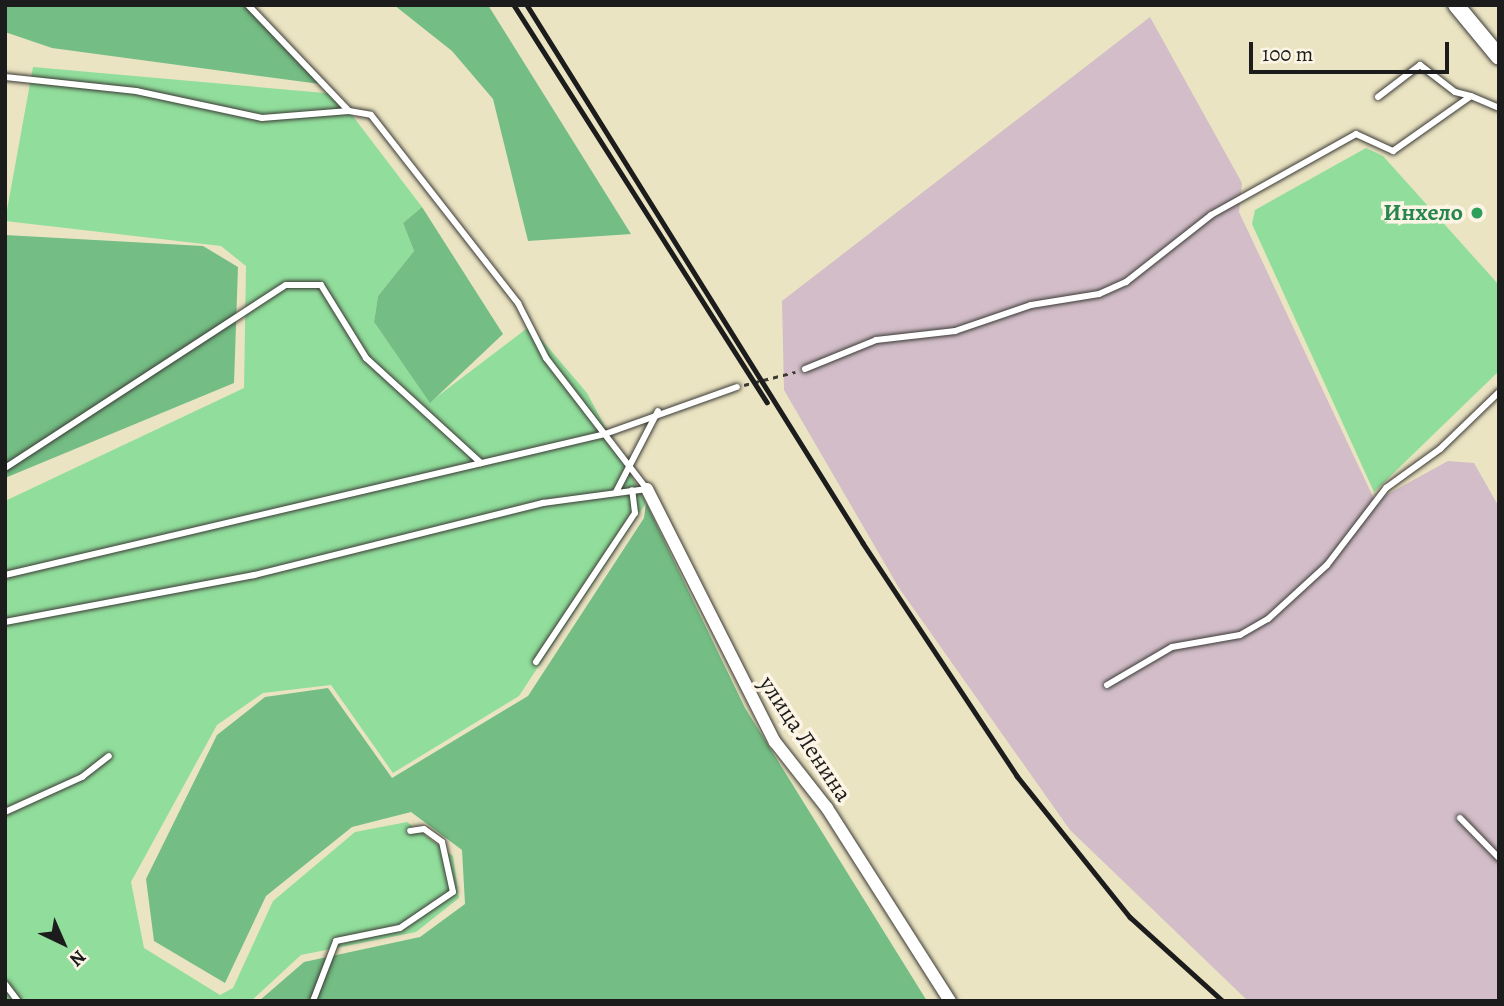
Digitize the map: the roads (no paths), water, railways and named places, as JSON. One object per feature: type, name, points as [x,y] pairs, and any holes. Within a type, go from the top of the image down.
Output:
[{"type":"street","points":[[1456,5],[1499,57]]},
{"type":"street","name":"улица Ленина","points":[[647,489],[775,742],[827,808],[950,1001]]},
{"type":"lane","points":[[248,5],[349,111]]},
{"type":"lane","points":[[1378,97],[1420,65],[1455,92],[1499,108]]},
{"type":"lane","points":[[5,77],[136,92],[262,118],[349,111],[371,115],[518,303],[546,358],[647,489],[543,503],[254,575],[5,622]]},
{"type":"lane","points":[[805,369],[876,340],[955,331],[1031,305],[1099,294],[1126,282],[1211,215],[1356,134],[1393,151],[1471,96]]},
{"type":"lane","points":[[5,468],[286,285],[321,285],[366,358],[481,463]]},
{"type":"lane","points":[[5,575],[605,434],[658,411],[737,387]]},
{"type":"lane","points":[[1107,685],[1172,647],[1240,635],[1268,619],[1327,565],[1387,488],[1440,449],[1499,392]]},
{"type":"lane","points":[[615,492],[658,411]]},
{"type":"lane","points":[[536,662],[635,513],[632,491]]},
{"type":"lane","points":[[5,812],[82,777],[109,756]]},
{"type":"lane","points":[[1460,818],[1499,858]]},
{"type":"lane","points":[[313,1001],[336,941],[400,928],[453,891],[442,842],[424,829],[410,831]]},
{"type":"lane","points":[[5,984],[18,1001]]},
{"type":"railway","points":[[514,5],[767,402]]},
{"type":"railway","points":[[527,5],[863,543],[1017,776],[1130,917],[1223,1001]]},
{"type":"place","name":"Инхело","points":[[1477,213]]}]
